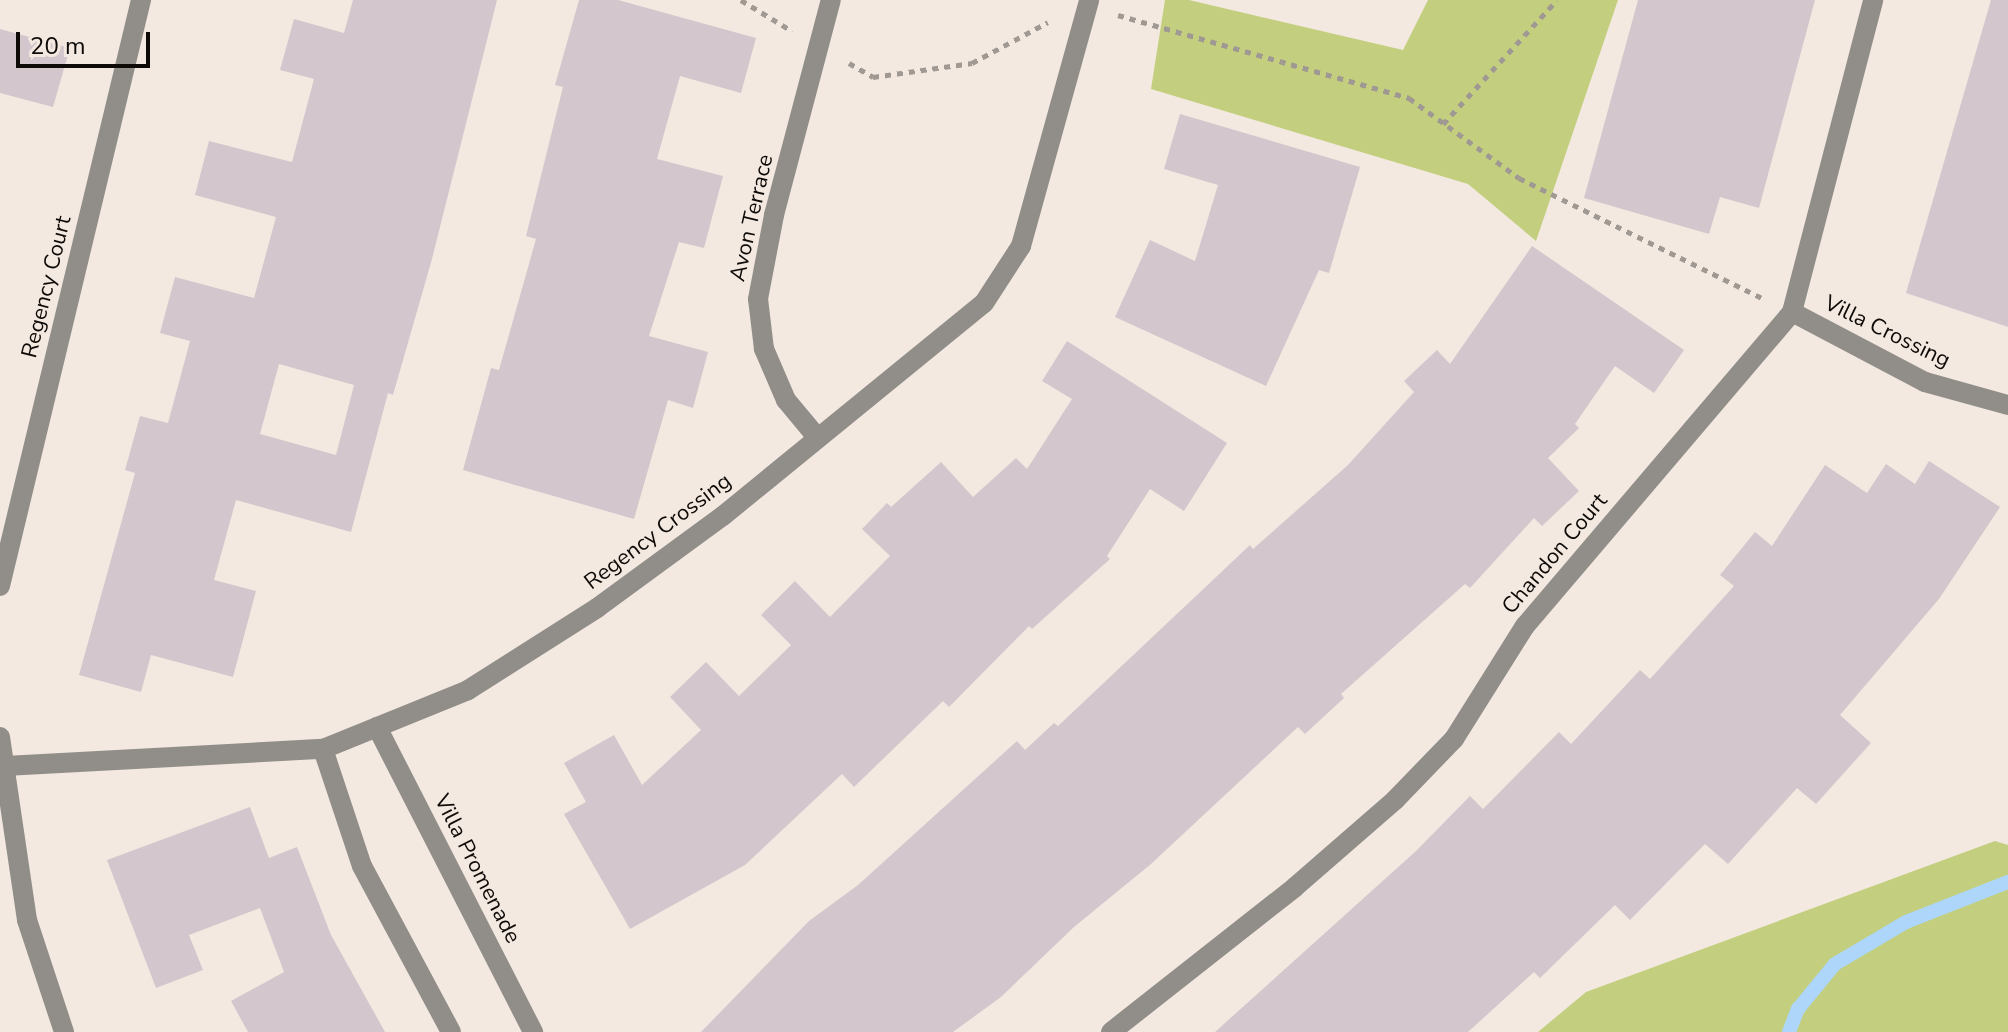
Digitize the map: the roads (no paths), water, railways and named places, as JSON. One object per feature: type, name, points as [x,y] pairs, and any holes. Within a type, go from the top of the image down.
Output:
[{"type":"street","name":"Regency Court","points":[[0,586],[141,0]]},
{"type":"street","name":"Avon Terrace","points":[[816,436],[780,387],[764,349],[758,299],[774,215],[831,0]]},
{"type":"street","name":"Chandon Court","points":[[1111,1032],[1295,887],[1395,800],[1454,739],[1525,626],[1792,312],[1873,0]]},
{"type":"street","name":"Regency Crossing","points":[[5,766],[323,749],[468,690],[597,608],[724,515],[816,436],[984,303],[1021,246],[1088,3]]},
{"type":"street","name":"Villa Crossing","points":[[1792,312],[1925,382],[2008,405]]},
{"type":"street","name":"Villa Promenade","points":[[377,727],[533,1032]]},
{"type":"street","points":[[0,737],[27,920],[64,1032]]},
{"type":"street","points":[[323,749],[362,866],[451,1032]]},
{"type":"waterway","points":[[1789,1032],[1798,1009],[1835,964],[1906,922],[2008,882]]}]
